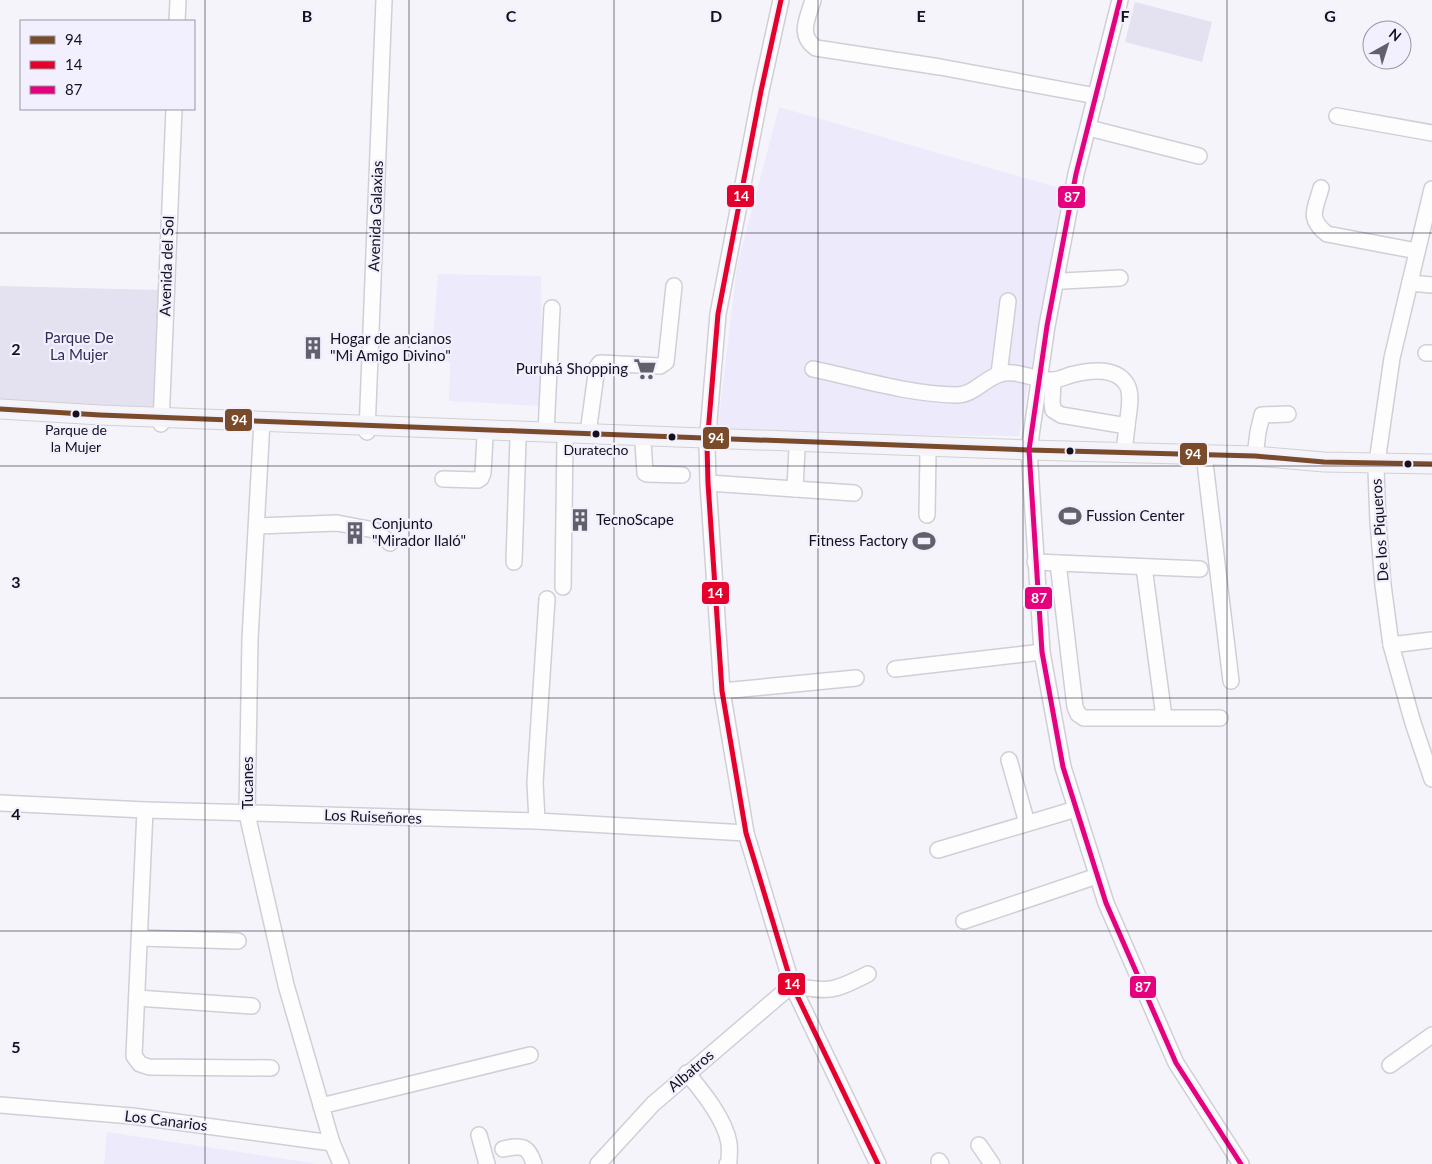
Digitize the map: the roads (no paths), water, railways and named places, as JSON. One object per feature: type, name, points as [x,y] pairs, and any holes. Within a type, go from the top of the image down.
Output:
[{"type":"main road","points":[[0,409],[161,420]]},
{"type":"main road","points":[[0,418],[161,420],[262,424],[290,431],[368,429],[588,433],[797,448],[928,452],[1124,452],[1256,456],[1432,472]]},
{"type":"main road","points":[[368,429],[518,439],[642,442],[708,441],[1029,453],[1205,463],[1376,466],[1432,464]]},
{"type":"street","points":[[177,20],[178,0]]},
{"type":"street","name":"Avenida Galaxias","points":[[368,429],[384,0]]},
{"type":"street","points":[[781,0],[761,91],[718,314],[708,441],[708,483],[722,691],[746,833],[792,985],[878,1164]]},
{"type":"street","points":[[813,0],[804,31],[807,40],[816,48],[940,67],[1096,96]]},
{"type":"street","points":[[1120,0],[1076,174],[1047,326],[1046,379],[1029,453],[1042,652],[1062,768],[1106,903],[1176,1063],[1241,1164]]},
{"type":"street","name":"Avenida del Sol","points":[[161,420],[174,110]]},
{"type":"street","points":[[1337,116],[1432,133]]},
{"type":"street","points":[[1089,128],[1199,156]]},
{"type":"street","points":[[1321,188],[1314,212],[1314,221],[1327,234],[1417,251]]},
{"type":"street","name":"De los Piqueros","points":[[1432,189],[1429,220],[1417,251],[1392,358],[1376,466],[1378,531],[1391,645],[1413,723],[1432,779]]},
{"type":"street","points":[[1056,280],[1120,278]]},
{"type":"street","points":[[1410,283],[1432,285]]},
{"type":"street","points":[[588,433],[597,368],[600,363],[660,366],[666,362],[674,286]]},
{"type":"street","points":[[999,374],[1008,301]]},
{"type":"street","points":[[546,432],[552,308]]},
{"type":"street","points":[[813,369],[901,388],[959,395],[970,392],[999,374],[1008,372],[1046,379],[1094,371],[1117,374],[1127,385],[1130,398],[1124,452]]},
{"type":"street","points":[[1046,379],[1053,410],[1060,415],[1127,426]]},
{"type":"street","points":[[1256,456],[1262,415],[1288,414]]},
{"type":"street","name":"Tucanes","points":[[262,424],[250,639],[247,814],[286,985],[332,1143],[341,1164]]},
{"type":"street","points":[[443,479],[478,480],[481,478],[483,473],[484,437]]},
{"type":"street","points":[[514,562],[518,439]]},
{"type":"street","points":[[563,588],[565,440]]},
{"type":"street","points":[[642,442],[645,473],[682,475]]},
{"type":"street","points":[[795,489],[797,448]]},
{"type":"street","points":[[927,515],[928,452]]},
{"type":"street","points":[[1205,463],[1232,681]]},
{"type":"street","points":[[708,483],[854,493]]},
{"type":"street","points":[[256,526],[337,523],[374,530],[390,543]]},
{"type":"street","points":[[1035,562],[1200,569]]},
{"type":"street","points":[[1058,563],[1075,707],[1078,714],[1084,718],[1220,718]]},
{"type":"street","points":[[1144,567],[1164,717]]},
{"type":"street","points":[[537,821],[535,782],[547,599]]},
{"type":"street","points":[[1391,645],[1432,640]]},
{"type":"street","points":[[895,669],[1042,652]]},
{"type":"street","points":[[722,691],[856,678]]},
{"type":"street","points":[[1010,760],[1027,824]]},
{"type":"street","name":"Los Ruiseñores","points":[[0,803],[247,814],[537,821],[746,833]]},
{"type":"street","points":[[938,850],[1076,809]]},
{"type":"street","points":[[146,810],[134,1056],[140,1064],[149,1067],[271,1068]]},
{"type":"street","points":[[964,921],[1097,876]]},
{"type":"street","points":[[140,938],[238,941]]},
{"type":"street","points":[[792,985],[816,990],[829,990],[845,986],[868,974]]},
{"type":"street","name":"Albatros","points":[[598,1164],[653,1104],[792,985]]},
{"type":"street","points":[[137,998],[252,1006]]},
{"type":"street","points":[[1390,1065],[1432,1035]]},
{"type":"street","points":[[321,1106],[530,1055]]},
{"type":"street","points":[[687,1073],[709,1099],[721,1122],[729,1142],[729,1162],[727,1164]]},
{"type":"street","name":"Los Canarios","points":[[0,1105],[132,1116],[332,1143]]},
{"type":"street","points":[[479,1135],[487,1164]]},
{"type":"street","points":[[979,1145],[992,1164]]},
{"type":"street","points":[[503,1149],[516,1146],[525,1148],[530,1153],[534,1164]]},
{"type":"place","name":"Hogar de ancianos \"Mi Amigo Divino\"","points":[[313,348]]},
{"type":"place","name":"Puruhá Shopping","points":[[645,369]]},
{"type":"place","name":"Parque de la Mujer","points":[[76,414]]},
{"type":"place","name":"Duratecho","points":[[596,434]]},
{"type":"place","name":"Fussion Center","points":[[1070,516]]},
{"type":"place","name":"TecnoScape","points":[[580,520]]},
{"type":"place","name":"Conjunto \"Mirador Ilaló\"","points":[[355,533]]},
{"type":"place","name":"Fitness Factory","points":[[924,541]]},
{"type":"park label","name":"Parque De La Mujer","points":[[79,346]]}]
